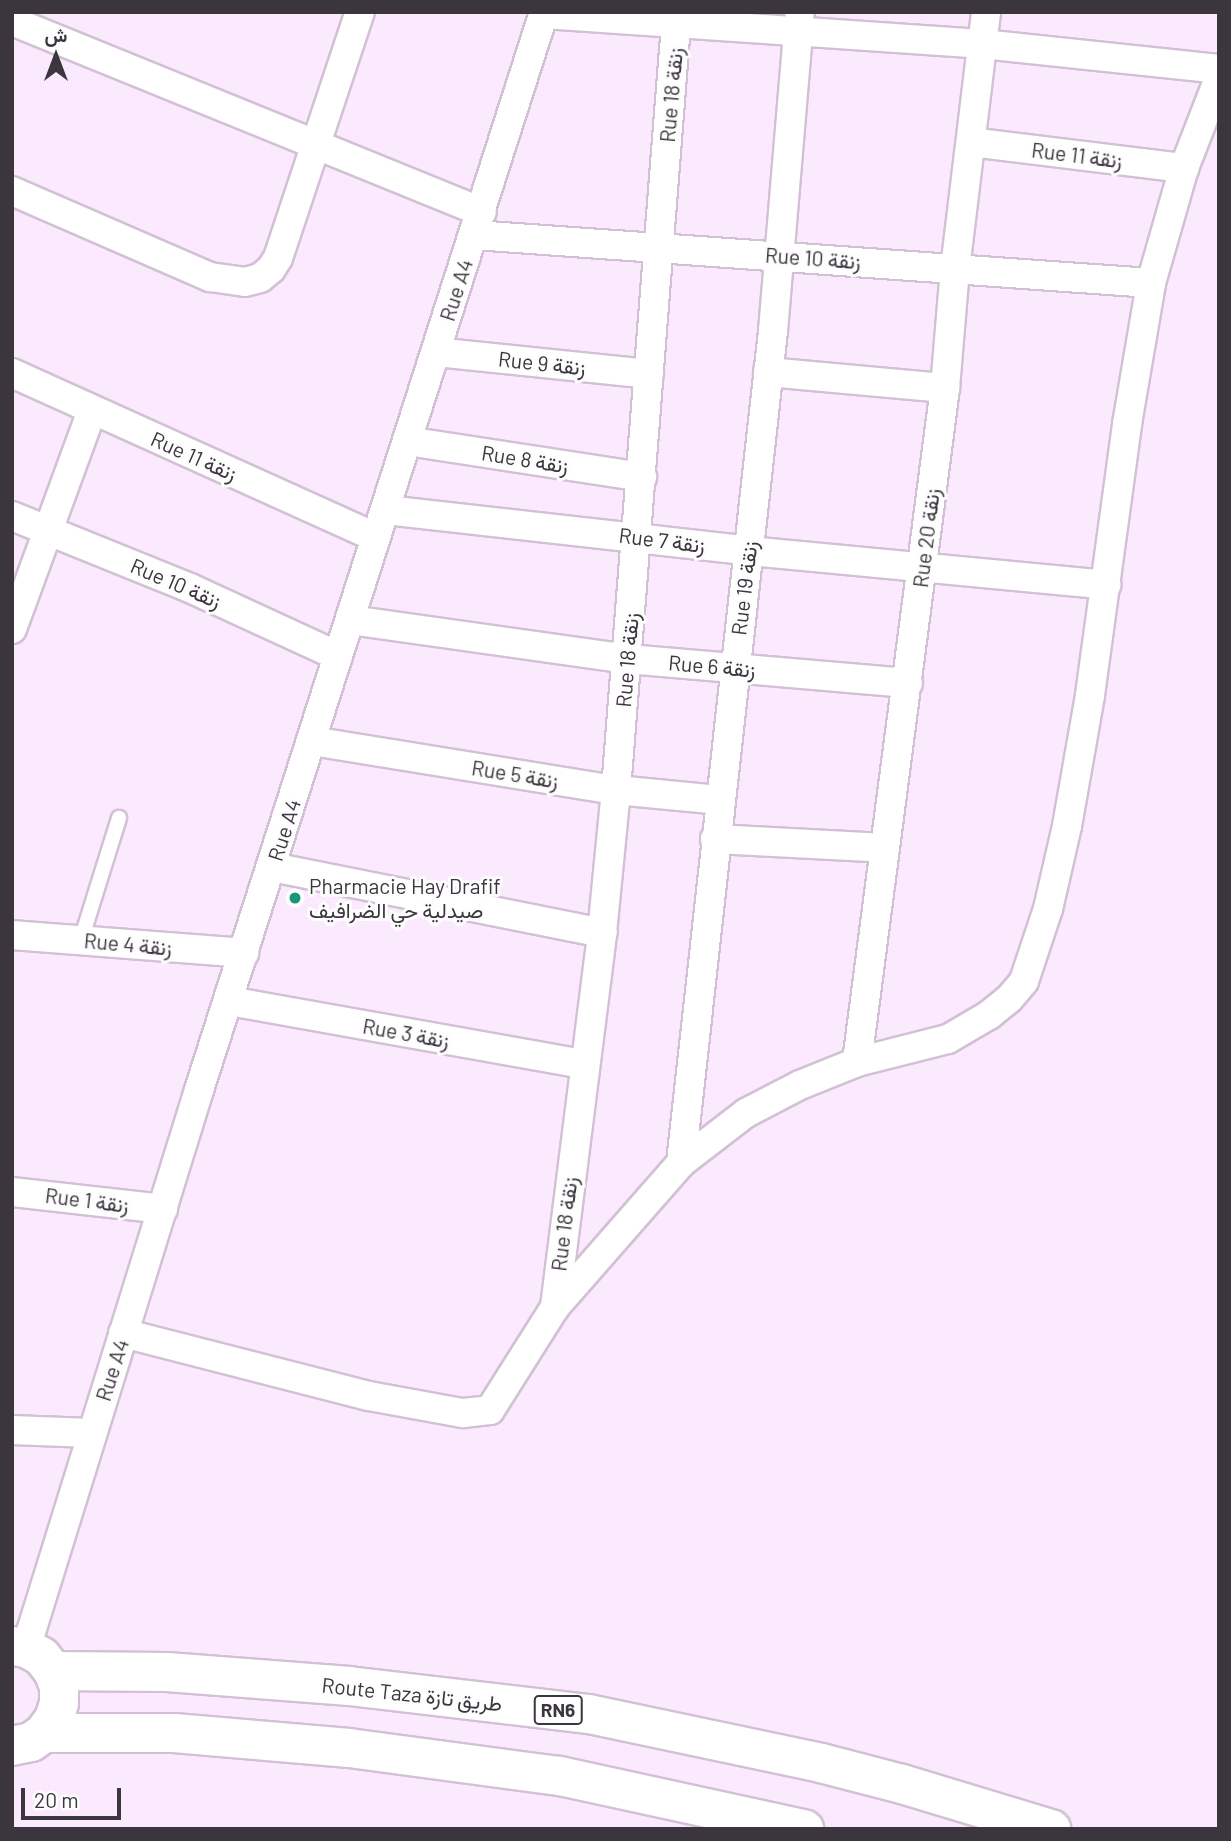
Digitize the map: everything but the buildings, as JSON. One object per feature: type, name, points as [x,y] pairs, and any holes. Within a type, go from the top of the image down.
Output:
[{"type":"highway","points":[[28,1739],[54,1719],[59,1703],[59,1687],[30,1655]]},
{"type":"highway","name":"Route Taza طريق تازة","points":[[30,1655],[167,1672],[323,1684],[589,1714],[834,1767],[1051,1829]]},
{"type":"highway","points":[[28,1739],[174,1733],[349,1748],[561,1776],[804,1829]]},
{"type":"street","points":[[12,191],[210,277],[245,282],[260,278],[271,269],[278,258],[313,145],[360,12]]},
{"type":"street","name":"Rue 20 زنقة","points":[[857,1062],[945,388],[955,269],[986,12]]},
{"type":"street","points":[[544,13],[799,22],[1219,69]]},
{"type":"street","name":"Rue A4","points":[[30,1655],[123,1333],[544,13]]},
{"type":"street","name":"Rue 18 زنقة","points":[[555,1307],[602,933],[616,790],[677,17]]},
{"type":"street","name":"Rue 10 زنقة","points":[[12,21],[313,145],[478,223],[658,250],[779,254],[1151,283]]},
{"type":"street","name":"Rue 19 زنقة","points":[[681,1163],[768,372],[799,22]]},
{"type":"street","points":[[123,1333],[369,1396],[479,1413],[490,1410],[499,1401],[555,1307],[681,1163],[746,1113],[800,1085],[857,1062],[948,1039],[989,1015],[1024,981],[1048,909],[1067,826],[1107,585],[1127,424],[1151,283],[1184,168],[1219,78]]},
{"type":"street","name":"Rue 11 زنقة","points":[[971,142],[1184,168]]},
{"type":"street","name":"Rue 9 زنقة","points":[[436,352],[649,374]]},
{"type":"street","points":[[768,372],[945,388]]},
{"type":"street","name":"Rue 11 زنقة","points":[[12,373],[376,537]]},
{"type":"street","points":[[12,629],[92,410]]},
{"type":"street","name":"Rue 8 زنقة","points":[[407,441],[642,477]]},
{"type":"street","name":"Rue 7 زنقة","points":[[386,510],[748,551],[1107,585]]},
{"type":"street","name":"Rue 10 زنقة","points":[[12,516],[190,588],[338,656]]},
{"type":"street","name":"Rue 6 زنقة","points":[[351,620],[627,659],[908,683]]},
{"type":"street","name":"Rue 5 زنقة","points":[[312,741],[616,790],[719,800]]},
{"type":"street","points":[[715,839],[885,848]]},
{"type":"street","points":[[272,867],[602,933]]},
{"type":"street","name":"Rue 4 زنقة","points":[[12,935],[244,953]]},
{"type":"street","name":"Rue 3 زنقة","points":[[229,1002],[584,1064]]},
{"type":"street","name":"Rue 1 زنقة","points":[[12,1192],[163,1209]]},
{"type":"street","points":[[12,1430],[92,1433]]},
{"type":"lane","points":[[81,940],[119,818]]},
{"type":"place","name":"Pharmacie Hay Drafif صيدلية حي الضرافيف","points":[[295,898]]}]
